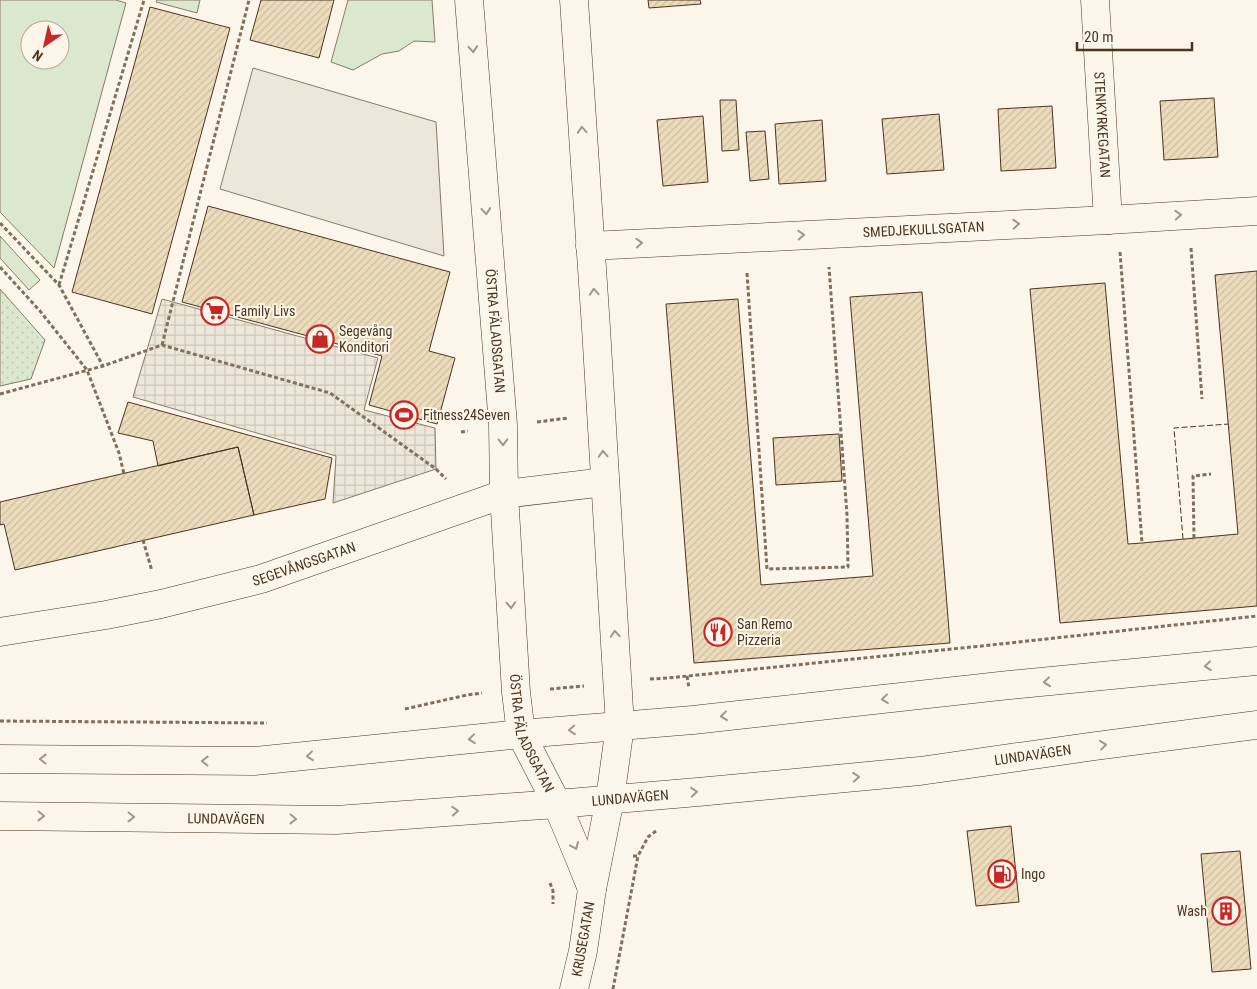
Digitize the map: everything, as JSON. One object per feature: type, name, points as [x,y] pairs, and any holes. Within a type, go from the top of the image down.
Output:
[{"type":"street","name":"ÖSTRA FÄLADSGATAN","points":[[469,0],[503,425],[504,494],[516,692],[521,734],[557,804]]},
{"type":"street","points":[[574,0],[620,726],[610,799]]},
{"type":"street","name":"STENKYRKEGATAN","points":[[1095,0],[1113,219]]},
{"type":"street","name":"SMEDJEKULLSGATAN","points":[[590,246],[1257,211]]},
{"type":"street","name":"SEGEVÅNGSGATAN","points":[[0,632],[106,616],[261,579],[504,494],[605,482]]},
{"type":"street","points":[[0,759],[254,761],[521,734],[693,720],[999,686],[1257,661]]},
{"type":"street","name":"LUNDAVÄGEN","points":[[0,816],[336,820],[557,804],[920,771],[1257,725]]},
{"type":"street","name":"KRUSEGATAN","points":[[574,989],[583,951],[592,889],[610,799]]},
{"type":"street","name":"KRUSEGATAN","points":[[557,804],[592,889]]},
{"type":"path","points":[[59,285],[144,0]]},
{"type":"path","points":[[162,344],[249,0]]},
{"type":"path","points":[[1189,215],[1202,399]]},
{"type":"path","points":[[1113,219],[1142,543]]},
{"type":"path","points":[[0,223],[59,285],[103,366]]},
{"type":"path","points":[[744,238],[768,570],[848,567],[847,515],[827,234]]},
{"type":"path","points":[[0,267],[40,311],[86,370],[119,453],[124,474]]},
{"type":"path","points":[[0,394],[103,366],[162,344],[330,393],[436,469],[449,482]]},
{"type":"path","points":[[461,432],[503,425],[601,414]]},
{"type":"path","points":[[1194,538],[1193,476],[1211,474]]},
{"type":"path","points":[[405,709],[467,695],[618,683],[1257,616]]},
{"type":"path","points":[[0,721],[271,723]]},
{"type":"path","points":[[613,989],[638,856]]},
{"type":"green space","points":[[0,0],[116,0],[126,3],[54,268],[0,212]]},
{"type":"green space","points":[[157,0],[200,0],[197,13],[156,2]]},
{"type":"green space","points":[[348,0],[432,0],[435,42],[414,41],[399,51],[382,54],[353,70],[331,62]]},
{"type":"green space","points":[[0,236],[40,280],[29,290],[0,258]]},
{"type":"green space","points":[[0,289],[45,340],[31,379],[0,386]]},
{"type":"shaded area","points":[[253,68],[436,122],[444,256],[220,189]]},
{"type":"shaded area","points":[[162,299],[378,358],[364,410],[435,428],[436,469],[333,503],[336,456],[133,397]]},
{"type":"building","points":[[261,0],[334,0],[319,58],[250,40]]},
{"type":"building","points":[[648,0],[700,0],[701,4],[649,8]]},
{"type":"building","points":[[150,7],[230,28],[152,314],[72,292]]},
{"type":"building","points":[[1214,98],[1218,157],[1164,160],[1160,101]]},
{"type":"building","points":[[720,100],[736,100],[739,150],[722,151]]},
{"type":"building","points":[[1052,106],[1056,168],[1001,171],[998,109]]},
{"type":"building","points":[[939,114],[944,170],[887,174],[882,119]]},
{"type":"building","points":[[703,116],[708,182],[663,186],[657,120]]},
{"type":"building","points":[[822,120],[826,181],[779,184],[775,124]]},
{"type":"building","points":[[765,131],[769,179],[750,181],[746,132]]},
{"type":"building","points":[[208,206],[450,272],[429,351],[455,358],[437,424],[369,405],[382,356],[182,302]]},
{"type":"building","points":[[1257,271],[1257,606],[1060,623],[1030,289],[1105,283],[1128,544],[1142,543],[1238,534],[1215,275]]},
{"type":"building","points":[[922,292],[950,643],[694,663],[666,304],[738,299],[761,585],[873,576],[850,297]]},
{"type":"building","points":[[128,402],[332,458],[325,499],[254,515],[238,447],[158,466],[153,441],[118,433]]},
{"type":"building","points":[[839,434],[842,481],[776,485],[773,438]]},
{"type":"building","points":[[238,447],[254,515],[15,570],[4,524],[0,525],[0,502]]},
{"type":"building","points":[[1011,826],[1019,902],[976,906],[967,831]]},
{"type":"building","name":"Wash","points":[[1240,851],[1251,969],[1212,972],[1201,854]]},
{"type":"fence","points":[[1183,539],[1174,428],[1229,424]]},
{"type":"place","name":"Family Livs","points":[[215,311]]},
{"type":"place","name":"Segevång Konditori","points":[[320,339]]},
{"type":"place","name":"Fitness24Seven","points":[[404,415]]},
{"type":"place","name":"San Remo Pizzeria","points":[[718,632]]},
{"type":"place","name":"Ingo","points":[[1002,874]]},
{"type":"place","name":"Wash","points":[[1226,911]]}]
